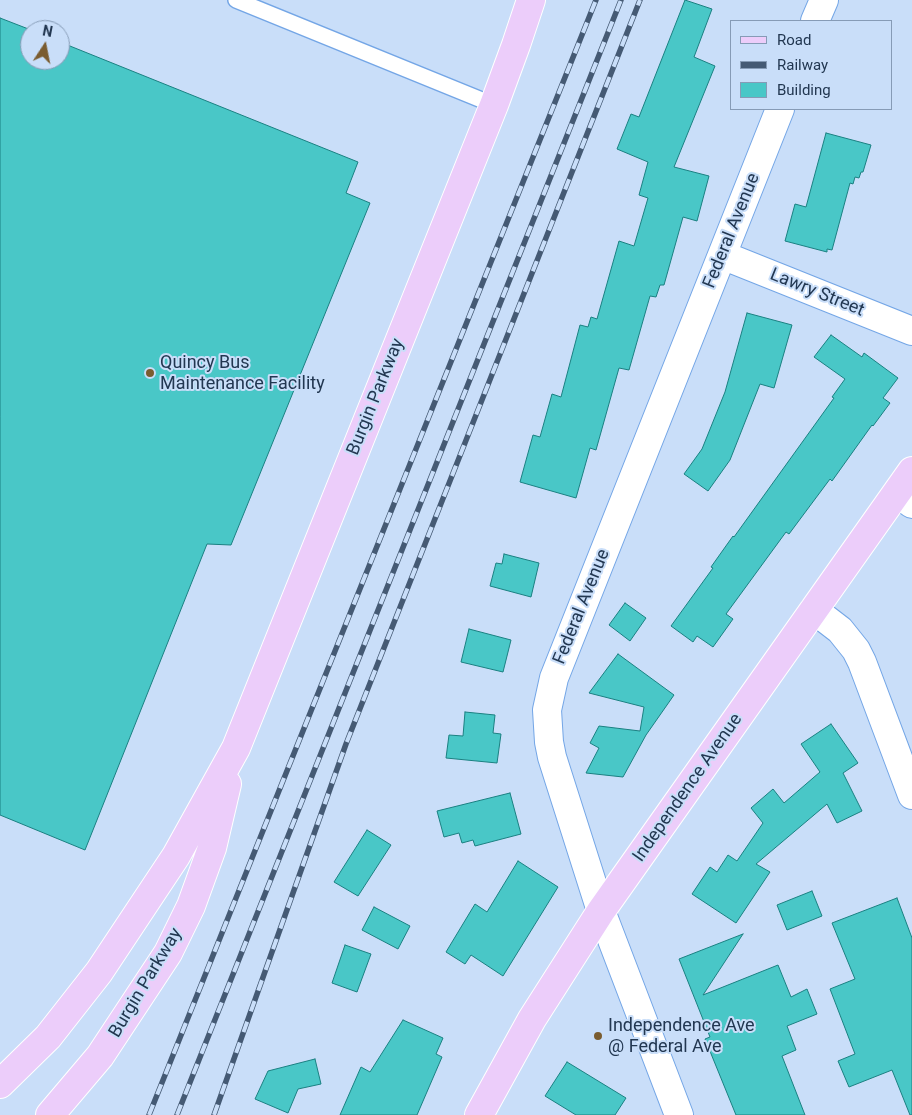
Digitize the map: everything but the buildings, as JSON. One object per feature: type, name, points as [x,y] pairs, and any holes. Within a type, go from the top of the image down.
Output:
[{"type":"main road","name":"Burgin Parkway","points":[[0,1084],[48,1037],[99,972],[176,856],[236,748],[494,105],[531,0]]},
{"type":"main road","name":"Burgin Parkway","points":[[516,45],[537,0]]},
{"type":"main road","name":"Independence Avenue","points":[[479,1115],[532,1019],[602,911],[814,610],[907,489]]},
{"type":"main road","name":"Burgin Parkway","points":[[50,1115],[100,1056],[168,953],[191,906],[212,848],[236,748]]},
{"type":"street","points":[[815,20],[824,0]]},
{"type":"street","name":"Federal Avenue","points":[[680,1115],[602,911],[552,757],[547,725],[547,710],[558,669],[780,110]]},
{"type":"street","name":"Lawry Street","points":[[722,255],[912,331]]},
{"type":"street","points":[[814,610],[840,630],[856,650],[912,796]]},
{"type":"lane","points":[[236,0],[494,105]]},
{"type":"railway","points":[[149,1115],[596,0]]},
{"type":"railway","points":[[177,1115],[621,0]]},
{"type":"railway","points":[[214,1115],[346,744],[640,0]]},
{"type":"place","name":"Quincy Bus Maintenance Facility","points":[[150,373]]},
{"type":"place","name":"Independence Ave @ Federal Ave","points":[[598,1036]]}]
